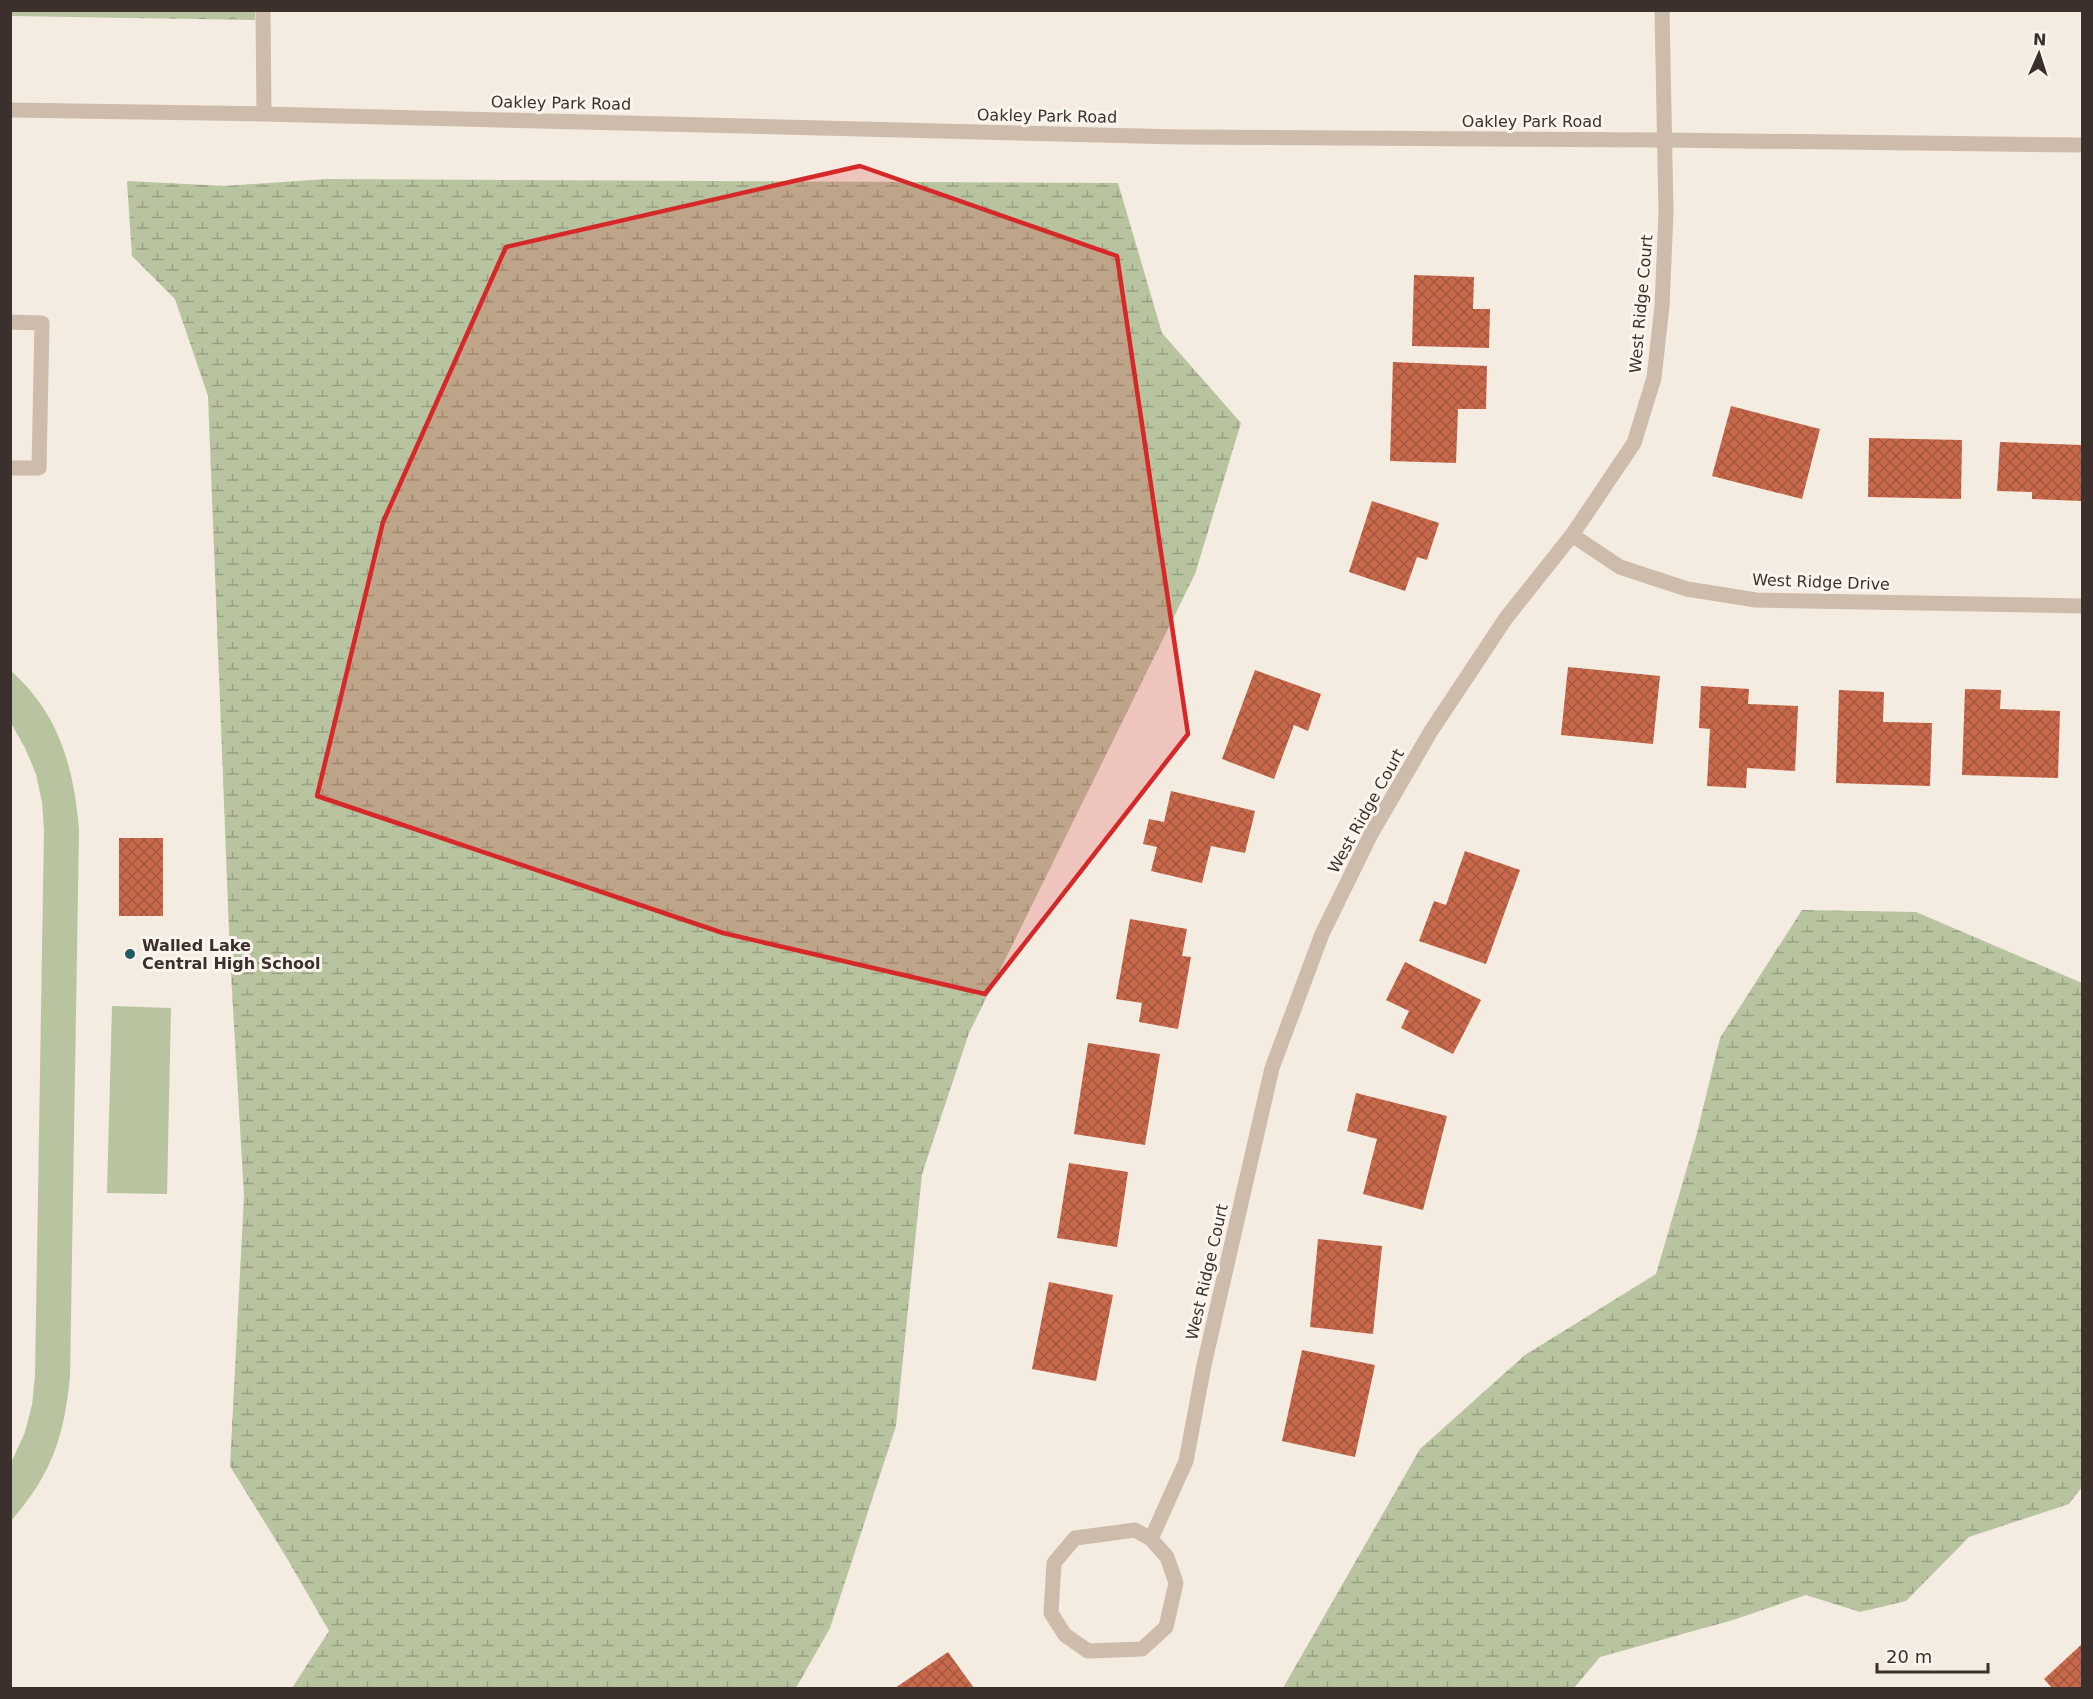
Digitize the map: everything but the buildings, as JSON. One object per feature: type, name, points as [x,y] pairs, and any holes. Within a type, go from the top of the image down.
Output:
[{"type":"street","points":[[263,10],[264,114]]},
{"type":"street","name":"West Ridge Court","points":[[1150,1539],[1186,1461],[1204,1365],[1272,1068],[1322,934],[1371,834],[1431,731],[1506,618],[1572,535],[1634,442],[1654,378],[1662,306],[1666,225],[1662,10]]},
{"type":"street","name":"Oakley Park Road","points":[[10,110],[264,114],[1180,137],[2082,145]]},
{"type":"street","points":[[10,322],[42,323],[39,468],[10,468]]},
{"type":"street","name":"West Ridge Drive","points":[[1572,535],[1620,567],[1687,589],[1756,600],[2082,606]]},
{"type":"street","points":[[1135,1530],[1150,1539],[1167,1557],[1176,1583],[1166,1627],[1142,1649],[1088,1651],[1065,1635],[1051,1613],[1054,1563],[1075,1538],[1135,1530]]},
{"type":"highlighted area","points":[[860,166],[1117,256],[1188,734],[985,994],[723,933],[317,796],[383,522],[506,247]]},
{"type":"green space","points":[[11,10],[255,10],[255,20],[11,16]]},
{"type":"green space","points":[[327,179],[1118,183],[1162,333],[1241,423],[1195,574],[969,1033],[922,1174],[896,1426],[830,1628],[796,1688],[292,1688],[329,1631],[230,1466],[244,1196],[230,956],[208,396],[175,299],[132,256],[127,181],[225,186]]},
{"type":"green space","points":[[11,671],[41,705],[61,743],[73,785],[79,830],[70,1377],[64,1419],[53,1455],[36,1488],[11,1521],[11,1463],[25,1432],[32,1405],[35,1376],[44,830],[42,802],[36,774],[11,723]]},
{"type":"green space","points":[[1802,910],[1916,912],[2082,983],[2082,1487],[2069,1504],[1969,1537],[1906,1601],[1860,1612],[1806,1595],[1733,1620],[1600,1657],[1574,1688],[1283,1688],[1420,1449],[1525,1355],[1656,1274],[1696,1137],[1720,1038]]},
{"type":"green space","points":[[112,1006],[171,1008],[167,1194],[107,1193]]},
{"type":"place","name":"Walled Lake Central High School","points":[[130,954]]}]
